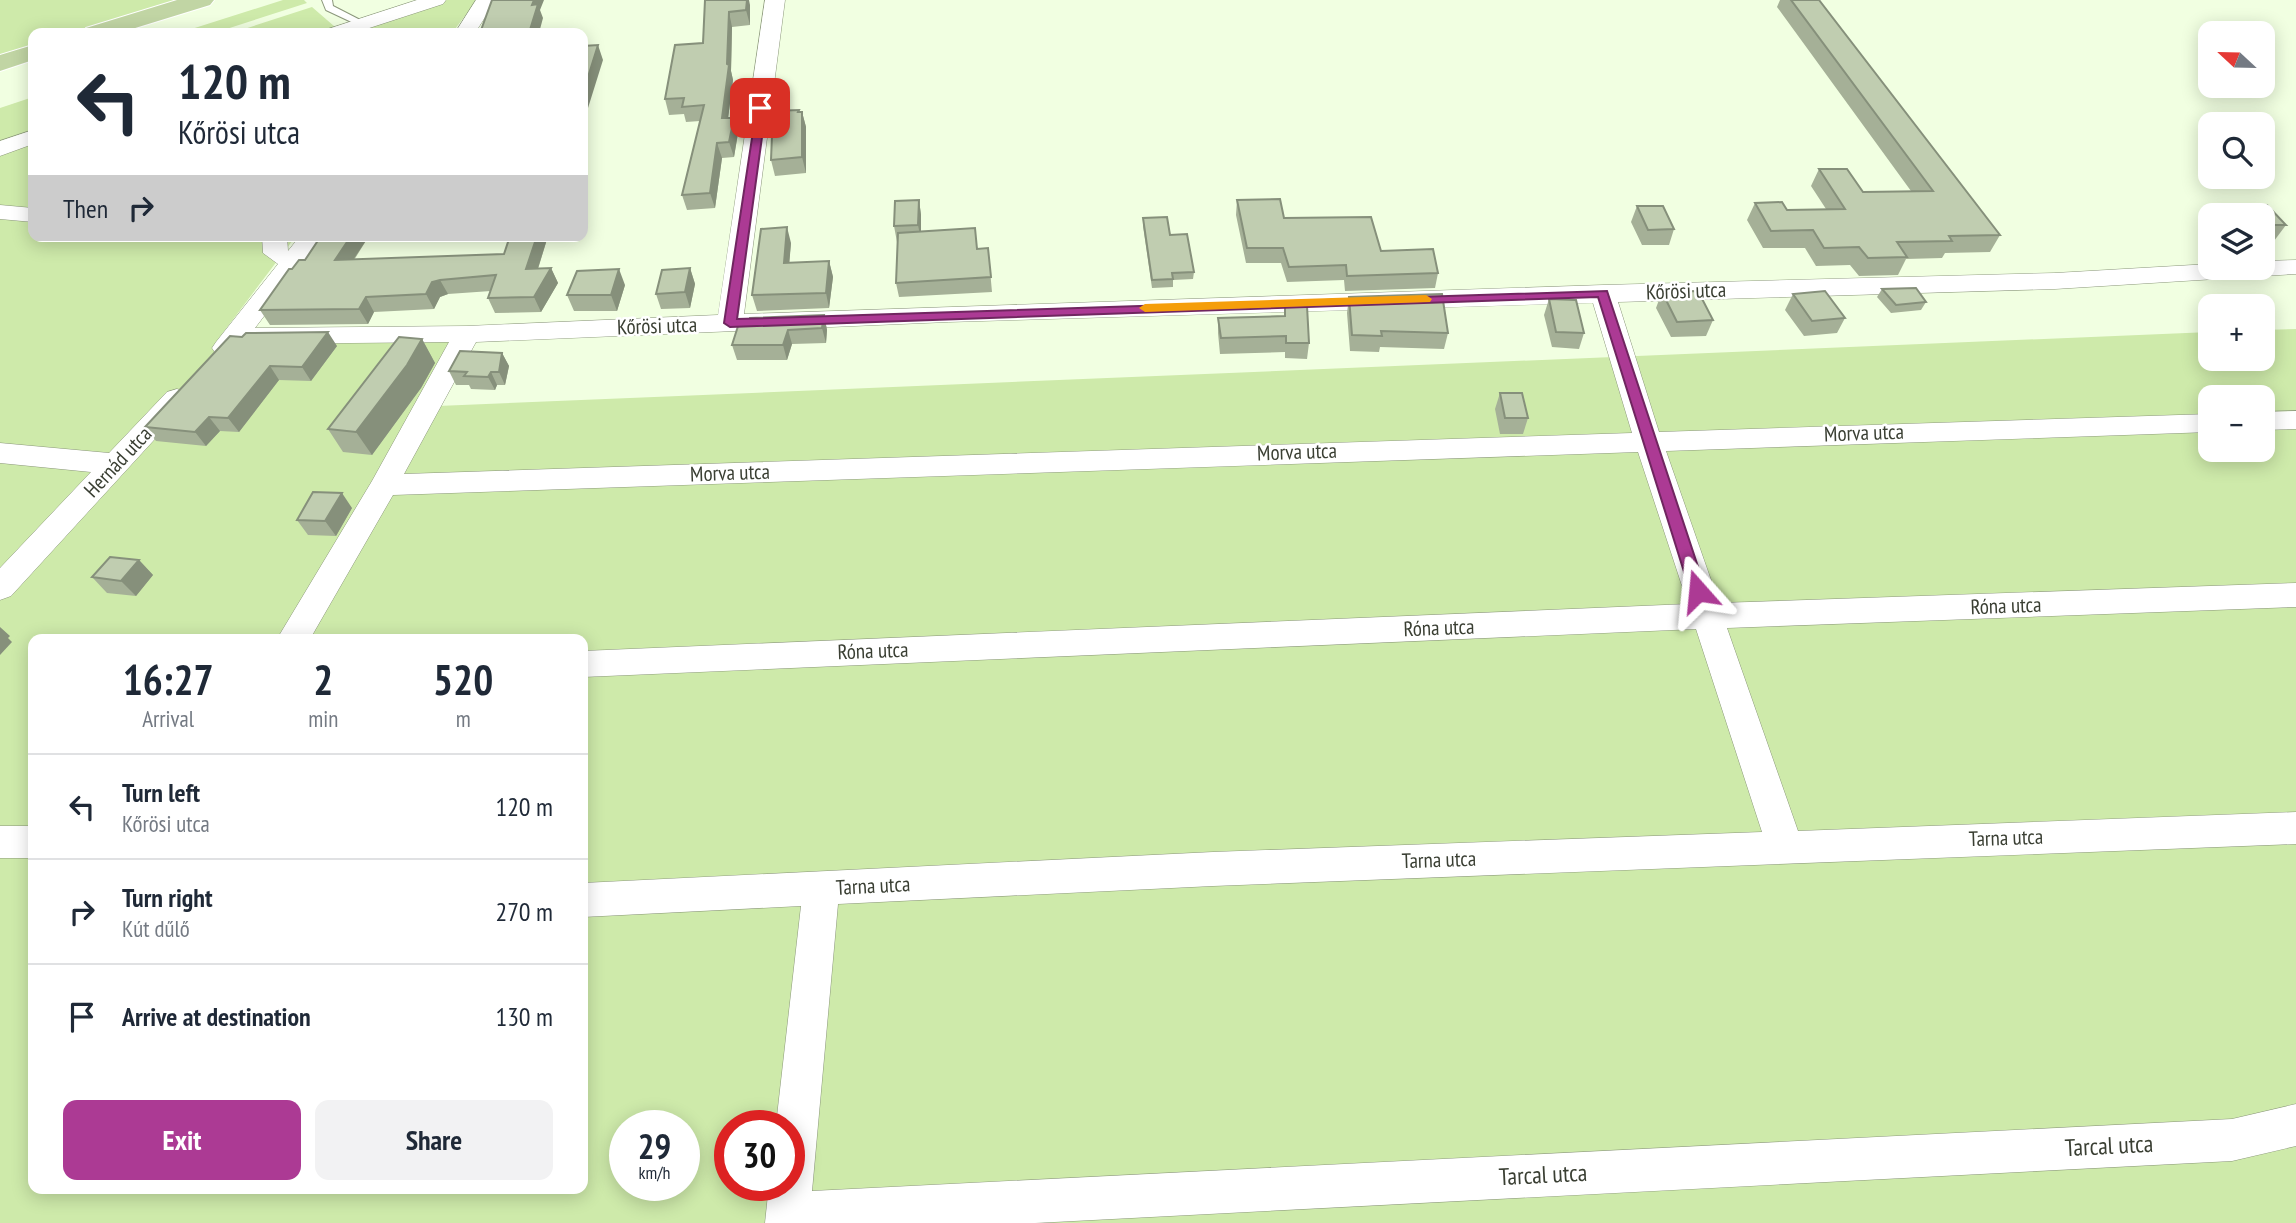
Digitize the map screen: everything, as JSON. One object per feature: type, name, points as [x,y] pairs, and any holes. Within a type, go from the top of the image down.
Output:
[{"type":"main road","points":[[111,28],[202,0]]},
{"type":"main road","points":[[0,63],[28,54]]},
{"type":"street","points":[[351,28],[436,0]]},
{"type":"street","points":[[468,28],[486,0]]},
{"type":"street","points":[[730,323],[775,0]]},
{"type":"street","points":[[0,149],[28,139]]},
{"type":"street","points":[[0,212],[28,215]]},
{"type":"street","points":[[274,242],[275,253],[283,258],[296,258]]},
{"type":"street","name":"Hernád utca","points":[[0,588],[235,336],[308,242]]},
{"type":"street","name":"Kőrösi utca","points":[[235,336],[467,334],[1603,293],[2055,281],[2296,267]]},
{"type":"street","points":[[1603,293],[1648,440],[1785,846]]},
{"type":"street","points":[[296,634],[384,485],[467,334]]},
{"type":"street","points":[[2275,421],[2296,420]]},
{"type":"street","name":"Morva utca","points":[[384,485],[2198,423]]},
{"type":"street","points":[[0,453],[116,464]]},
{"type":"street","name":"Róna utca","points":[[588,664],[1706,616],[2296,596]]},
{"type":"street","name":"Tarna utca","points":[[588,900],[1213,869],[2296,828]]},
{"type":"street","points":[[0,842],[28,842]]},
{"type":"street","points":[[788,1218],[821,889]]},
{"type":"street","name":"Tarcal utca","points":[[788,1218],[2232,1140],[2296,1125]]},
{"type":"lane","points":[[327,0],[329,8],[363,24]]},
{"type":"green space","points":[[0,0],[202,0],[111,28],[28,28],[28,54],[0,63]]},
{"type":"green space","points":[[283,0],[304,0],[307,3],[230,28],[195,28]]},
{"type":"green space","points":[[447,0],[477,0],[456,28],[362,28]]},
{"type":"green space","points":[[312,7],[336,28],[247,28]]},
{"type":"green space","points":[[28,99],[28,242],[291,242],[222,334],[477,327],[438,406],[2198,333],[2198,371],[2275,371],[2275,330],[2296,329],[2296,1223],[0,1223],[0,108]]},
{"type":"building","points":[[492,0],[534,0],[532,5],[538,4],[531,28],[482,28]]},
{"type":"building","points":[[705,0],[747,0],[746,10],[729,12],[729,65],[722,118],[734,118],[729,142],[717,143],[710,193],[682,195],[704,105],[682,107],[684,98],[665,99],[675,45],[703,43]]},
{"type":"building","points":[[1791,0],[1819,0],[2000,235],[1949,236],[1952,241],[1897,242],[1907,257],[1868,258],[1859,247],[1824,248],[1813,230],[1771,231],[1755,203],[1782,202],[1787,210],[1845,209],[1819,169],[1847,169],[1863,192],[1933,191]]},
{"type":"building","points":[[598,45],[588,77],[588,46]]},
{"type":"building","points":[[799,110],[798,112],[802,112],[802,157],[771,160],[773,111]]},
{"type":"building","points":[[1280,199],[1284,218],[1371,217],[1381,251],[1433,249],[1438,273],[1347,276],[1346,265],[1289,267],[1283,248],[1247,248],[1237,200]]},
{"type":"building","points":[[919,200],[918,225],[894,226],[895,201]]},
{"type":"building","points":[[1637,206],[1663,206],[1674,229],[1648,230]]},
{"type":"building","points":[[2275,213],[2286,225],[2275,225]]},
{"type":"building","points":[[1167,217],[1170,235],[1187,234],[1194,272],[1172,273],[1173,279],[1152,280],[1143,218]]},
{"type":"building","points":[[787,227],[784,263],[829,261],[826,293],[752,295],[761,229]]},
{"type":"building","points":[[975,228],[977,249],[988,248],[991,277],[896,283],[898,233]]},
{"type":"building","points":[[317,242],[347,242],[335,260],[504,254],[508,242],[535,242],[526,269],[551,268],[534,297],[488,298],[496,275],[432,282],[426,294],[366,297],[359,309],[260,310],[289,269],[299,260],[305,260]]},
{"type":"building","points":[[690,268],[685,292],[656,294],[662,270]]},
{"type":"building","points":[[619,269],[611,295],[567,295],[577,271]]},
{"type":"building","points":[[1916,288],[1926,302],[1896,305],[1882,289]]},
{"type":"building","points":[[1698,291],[1713,320],[1677,322],[1662,292]]},
{"type":"building","points":[[1825,291],[1845,318],[1812,321],[1793,294]]},
{"type":"building","points":[[1442,294],[1448,333],[1381,331],[1382,336],[1352,335],[1349,297]]},
{"type":"building","points":[[1549,299],[1576,300],[1584,333],[1556,332]]},
{"type":"building","points":[[1285,306],[1307,306],[1309,343],[1286,343],[1286,336],[1221,338],[1218,318],[1285,316]]},
{"type":"building","points":[[824,315],[822,328],[788,330],[783,345],[732,345],[739,323],[749,323],[750,318]]},
{"type":"building","points":[[328,332],[302,367],[270,366],[228,418],[209,417],[195,432],[145,427],[230,336],[242,337],[246,333]]},
{"type":"building","points":[[399,337],[422,339],[407,365],[356,432],[328,429]]},
{"type":"building","points":[[460,351],[502,353],[499,372],[491,372],[488,377],[464,376],[467,372],[449,371]]},
{"type":"building","points":[[1500,393],[1522,393],[1528,418],[1505,418]]},
{"type":"building","points":[[313,492],[342,493],[325,521],[297,520]]},
{"type":"building","points":[[110,557],[139,560],[121,581],[92,577]]},
{"type":"slow traffic","points":[[1145,308],[1426,299]]},
{"type":"route","points":[[760,108],[730,323],[1603,293],[1698,591]]}]
